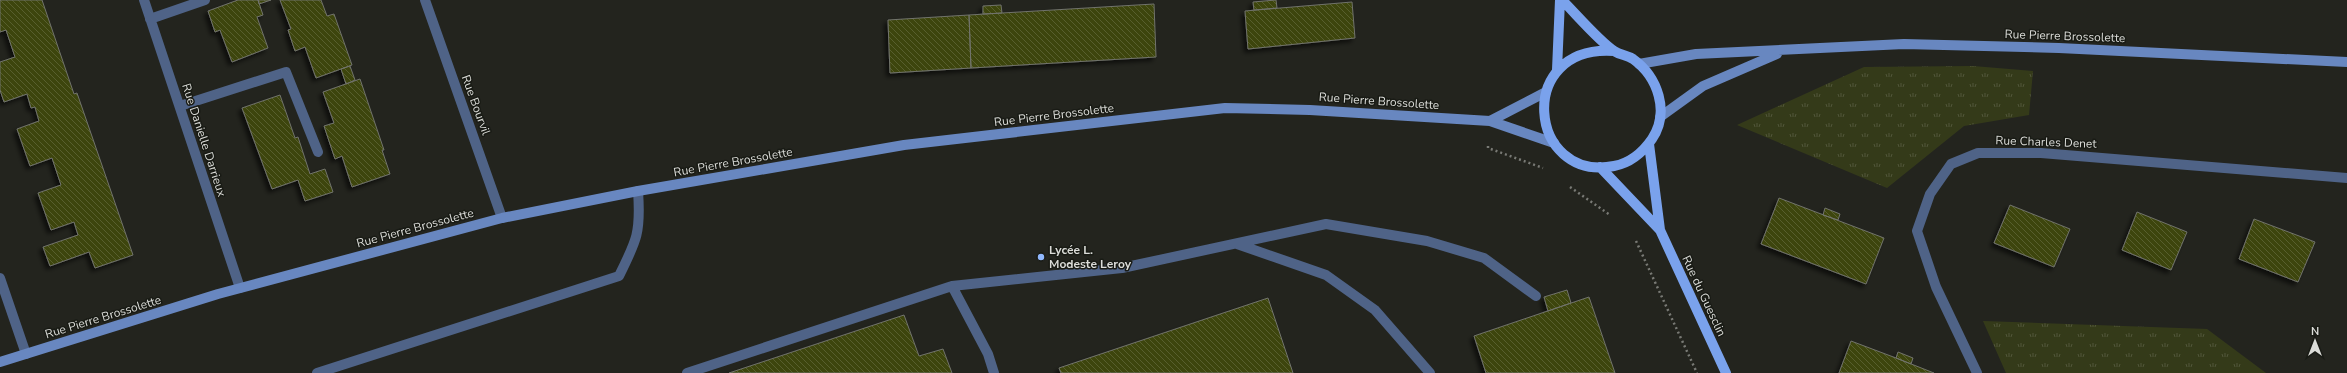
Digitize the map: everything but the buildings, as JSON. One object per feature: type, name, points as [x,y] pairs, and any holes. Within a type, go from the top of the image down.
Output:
[{"type":"main road","points":[[1561,0],[1614,51]]},
{"type":"main road","points":[[1557,70],[1569,60],[1584,53],[1599,50],[1614,51],[1631,58],[1639,64],[1648,72],[1659,93],[1660,117],[1658,127],[1649,144],[1628,162],[1614,166],[1600,167],[1582,164],[1566,156],[1554,143],[1544,118],[1543,104],[1546,92],[1557,70],[1561,0]]},
{"type":"main road","name":"Rue Pierre Brossolette","points":[[1639,64],[1696,54],[1904,44],[2067,49],[2347,62]]},
{"type":"main road","name":"Rue Pierre Brossolette","points":[[1660,117],[1703,86],[1783,51]]},
{"type":"main road","points":[[1490,121],[1546,92]]},
{"type":"main road","name":"Rue Pierre Brossolette","points":[[0,362],[240,288],[502,218],[638,191],[904,145],[1225,108],[1310,110],[1490,121],[1554,143]]},
{"type":"main road","points":[[1649,144],[1660,230]]},
{"type":"main road","points":[[1600,167],[1660,230]]},
{"type":"main road","name":"Rue du Guesclin","points":[[1660,230],[1726,373]]},
{"type":"street","name":"Rue Danielle Darrieux","points":[[144,0],[240,288]]},
{"type":"street","points":[[150,19],[205,0]]},
{"type":"street","name":"Rue Bourvil","points":[[425,0],[502,218]]},
{"type":"street","points":[[180,106],[286,72],[318,152]]},
{"type":"street","name":"Rue Charles Denet","points":[[1977,373],[1936,287],[1917,231],[1930,194],[1952,164],[1978,153],[2041,153],[2347,178]]},
{"type":"street","points":[[317,373],[619,276],[636,242],[640,219],[638,191]]},
{"type":"street","points":[[687,373],[952,286],[1122,268],[1326,224],[1427,241],[1484,258],[1536,296]]},
{"type":"street","points":[[1235,244],[1326,275],[1375,310],[1430,373]]},
{"type":"street","points":[[0,278],[26,354]]},
{"type":"street","points":[[952,286],[988,354],[994,373]]},
{"type":"path","points":[[1490,121],[1488,148],[1542,167],[1548,172]]},
{"type":"path","points":[[1568,185],[1612,216]]},
{"type":"path","points":[[1635,240],[1696,373]]},
{"type":"green space","points":[[1973,66],[2033,71],[2029,115],[1964,126],[1887,188],[1737,125],[1864,67]]},
{"type":"green space","points":[[1983,321],[2207,329],[2266,373],[2006,373]]},
{"type":"place","name":"Lycée L. Modeste Leroy","points":[[1041,257]]}]
